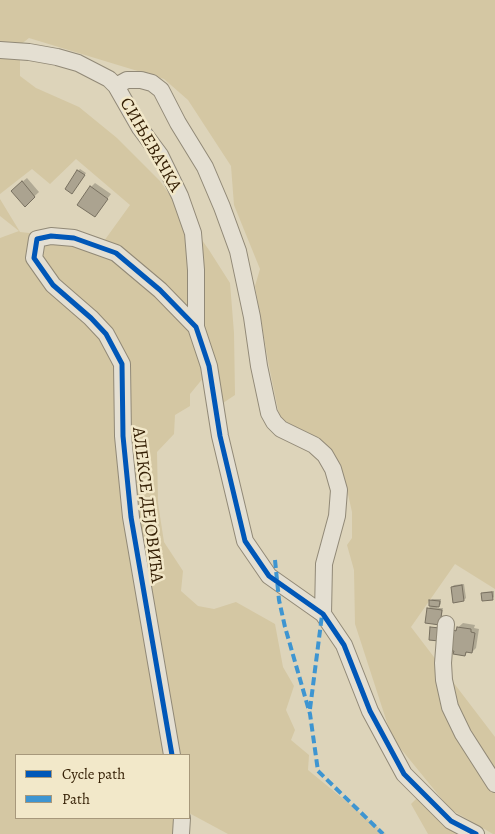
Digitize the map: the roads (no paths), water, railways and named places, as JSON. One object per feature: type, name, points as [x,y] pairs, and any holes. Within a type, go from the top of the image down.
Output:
[{"type":"street","name":"СИЊЕВАЧКА","points":[[0,50],[29,52],[78,63],[109,79],[116,86],[140,128],[160,155],[180,196],[193,233],[196,270],[196,326]]},
{"type":"street","points":[[116,86],[128,80],[141,80],[152,83],[161,90],[178,123],[205,167],[238,252],[269,413],[281,429],[314,446],[326,455],[333,469],[339,490],[337,516],[324,564],[322,614]]},
{"type":"street","name":"АЛЕКСЕ ДЕЈОВИЋА","points":[[172,754],[131,517],[123,436],[122,364],[106,334],[54,285],[34,258],[37,239],[50,236],[74,238],[116,253],[160,290],[196,326],[209,366],[220,436],[245,541],[269,576],[322,614],[344,645],[370,711],[404,774],[451,821],[476,834]]},
{"type":"street","points":[[446,624],[442,663],[450,707],[463,734],[495,784]]},
{"type":"street","points":[[181,834],[182,819]]}]
